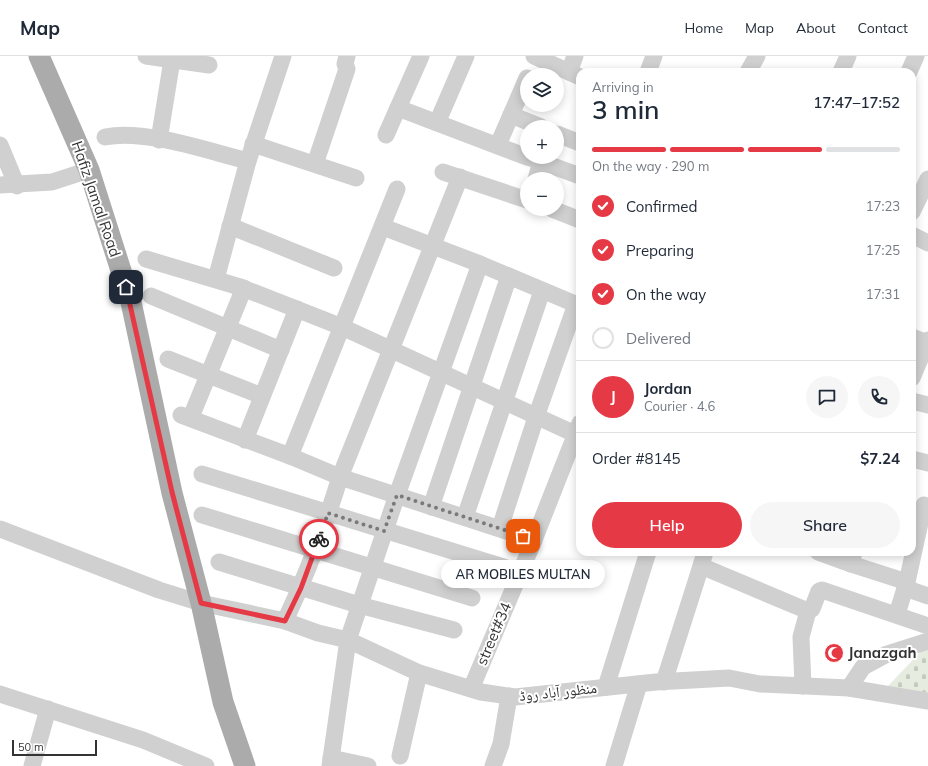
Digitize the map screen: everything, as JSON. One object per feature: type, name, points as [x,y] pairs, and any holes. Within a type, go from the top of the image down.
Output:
[{"type":"main road","name":"Hafiz Jamal Road","points":[[38,56],[89,170],[131,302],[172,492],[201,603],[223,702],[245,766]]},
{"type":"street","points":[[146,56],[209,65]]},
{"type":"street","points":[[216,279],[253,144],[283,56]]},
{"type":"street","points":[[315,164],[347,69],[345,64],[348,56]]},
{"type":"street","points":[[386,135],[421,56]]},
{"type":"street","points":[[437,123],[466,56]]},
{"type":"street","points":[[531,68],[535,56],[574,75],[575,56]]},
{"type":"street","points":[[650,68],[654,56]]},
{"type":"street","points":[[750,68],[757,56]]},
{"type":"street","points":[[843,68],[848,56]]},
{"type":"street","points":[[911,68],[916,56]]},
{"type":"street","points":[[160,140],[172,60]]},
{"type":"street","points":[[498,145],[520,95]]},
{"type":"street","points":[[398,108],[520,154]]},
{"type":"street","points":[[512,115],[524,120]]},
{"type":"street","points":[[104,137],[127,135],[160,140],[248,161]]},
{"type":"street","points":[[564,137],[576,141]]},
{"type":"street","points":[[253,144],[356,178]]},
{"type":"street","points":[[0,145],[8,186],[52,182],[89,170]]},
{"type":"street","points":[[546,164],[576,175]]},
{"type":"street","points":[[443,172],[520,198]]},
{"type":"street","points":[[285,621],[301,588],[340,477],[460,177]]},
{"type":"street","points":[[916,204],[928,179]]},
{"type":"street","points":[[290,456],[397,189]]},
{"type":"street","points":[[564,214],[576,218]]},
{"type":"street","points":[[230,226],[334,268]]},
{"type":"street","points":[[383,227],[432,247],[480,264],[576,304]]},
{"type":"street","points":[[916,237],[928,243]]},
{"type":"street","points":[[146,259],[244,288],[342,327],[503,402],[576,434]]},
{"type":"street","points":[[368,766],[330,762],[348,640],[358,605],[480,264]]},
{"type":"street","points":[[431,507],[509,276]]},
{"type":"street","points":[[244,288],[209,375],[186,416],[340,477],[534,540]]},
{"type":"street","points":[[465,517],[542,291]]},
{"type":"street","points":[[151,296],[281,350]]},
{"type":"street","points":[[245,440],[297,309]]},
{"type":"street","points":[[500,528],[536,417],[576,310]]},
{"type":"street","points":[[916,363],[922,340]]},
{"type":"street","points":[[168,360],[262,396]]},
{"type":"street","points":[[916,402],[928,405]]},
{"type":"street","name":"street#34","points":[[471,689],[576,436]]},
{"type":"street","points":[[916,460],[928,463]]},
{"type":"street","points":[[202,474],[504,568]]},
{"type":"street","points":[[916,541],[924,505]]},
{"type":"street","points":[[202,515],[472,598]]},
{"type":"street","name":"منظور آباد روڈ","points":[[0,529],[159,590],[201,603],[285,621],[318,633],[348,640],[420,673],[471,689],[508,696],[515,697],[639,684],[729,678],[760,684],[849,688],[928,701]]},
{"type":"street","points":[[606,688],[647,556]]},
{"type":"street","points":[[841,556],[853,558],[928,596]]},
{"type":"street","points":[[897,614],[913,556]]},
{"type":"street","points":[[664,682],[703,559],[808,611]]},
{"type":"street","points":[[219,562],[358,605],[454,630]]},
{"type":"street","points":[[803,686],[801,638],[808,611],[812,609],[819,591],[822,590],[897,614],[928,626]]},
{"type":"street","points":[[849,688],[863,667],[887,654],[928,641]]},
{"type":"street","points":[[400,756],[420,673]]},
{"type":"street","points":[[614,766],[639,684]]},
{"type":"street","points":[[0,694],[143,740],[206,766]]},
{"type":"street","points":[[493,766],[501,744],[508,696]]},
{"type":"street","points":[[32,766],[48,709]]},
{"type":"green space","points":[[928,644],[928,698],[888,686]]},
{"type":"way so far","points":[[319,539],[328,513],[384,531],[397,495],[523,536]]},
{"type":"place","name":"AR MOBILES MULTAN","points":[[523,536]]},
{"type":"place","name":"Janazgah","points":[[834,653]]},
{"type":"route","points":[[126,287],[131,302],[172,492],[201,603],[285,621],[301,588],[319,539]]}]
